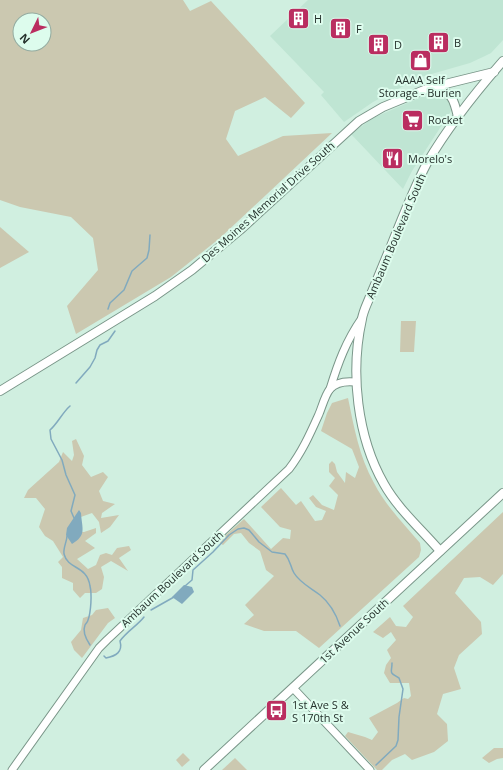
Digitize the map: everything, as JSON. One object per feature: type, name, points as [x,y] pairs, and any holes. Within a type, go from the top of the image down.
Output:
[{"type":"main road","points":[[494,72],[503,61]]},
{"type":"main road","name":"Des Moines Memorial Drive South","points":[[0,391],[155,296],[192,270],[240,230],[359,121],[382,107],[429,88],[494,72]]},
{"type":"main road","name":"Ambaum Boulevard South","points":[[362,318],[416,186],[441,141],[494,72]]},
{"type":"main road","points":[[429,88],[443,90],[450,95],[455,103],[458,118]]},
{"type":"main road","points":[[362,318],[356,354],[356,382],[366,439],[384,484],[399,505],[440,551]]},
{"type":"main road","name":"1st Avenue South","points":[[204,770],[503,493]]},
{"type":"street","points":[[494,72],[503,71]]},
{"type":"street","name":"Ambaum Boulevard South","points":[[12,770],[99,648],[289,469],[307,442],[330,389],[340,358],[350,335],[362,318]]},
{"type":"street","points":[[330,389],[338,383],[347,381],[356,382]]},
{"type":"street","points":[[293,688],[370,770]]},
{"type":"shaded area","points":[[0,0],[183,0],[190,11],[211,1],[305,103],[291,118],[265,97],[235,111],[226,139],[238,156],[283,136],[332,133],[220,238],[171,277],[76,334],[67,306],[98,270],[93,238],[71,217],[20,207],[0,200]]},
{"type":"shaded area","points":[[308,0],[503,0],[503,40],[491,53],[470,63],[421,77],[373,102],[344,122],[321,95],[324,92],[270,36]]},
{"type":"shaded area","points":[[433,92],[442,92],[450,102],[451,111],[412,171],[403,189],[351,134],[373,118]]},
{"type":"shaded area","points":[[0,227],[29,252],[0,268]]},
{"type":"shaded area","points":[[401,321],[416,321],[414,352],[400,352]]},
{"type":"shaded area","points":[[348,398],[352,420],[364,462],[369,473],[378,491],[395,514],[420,543],[421,550],[419,557],[319,648],[296,631],[264,631],[244,624],[254,615],[245,605],[274,576],[266,570],[260,551],[249,543],[241,533],[234,534],[223,545],[218,542],[244,519],[271,549],[283,538],[290,539],[291,530],[280,527],[261,507],[281,488],[296,505],[301,501],[315,521],[322,520],[326,511],[316,507],[309,498],[313,495],[322,505],[334,510],[338,495],[329,486],[335,478],[329,472],[329,464],[332,461],[335,464],[337,472],[345,483],[346,472],[355,478],[359,467],[352,449],[321,431],[332,403]]},
{"type":"shaded area","points":[[76,439],[84,456],[82,465],[91,477],[103,472],[108,477],[99,491],[103,501],[115,504],[102,513],[101,518],[119,515],[110,527],[101,533],[99,522],[92,513],[78,518],[73,531],[84,532],[96,528],[96,533],[85,541],[95,548],[77,559],[88,569],[96,565],[100,555],[106,553],[112,555],[117,548],[129,546],[131,550],[119,558],[128,571],[111,561],[101,567],[104,577],[102,589],[96,593],[85,593],[80,598],[73,590],[73,583],[62,578],[62,567],[58,562],[63,557],[53,541],[45,536],[39,527],[45,509],[36,498],[24,498],[28,490],[59,462],[63,452],[72,461],[74,455],[72,441]]},
{"type":"shaded area","points":[[503,512],[503,574],[493,585],[480,577],[464,578],[455,593],[481,622],[482,634],[459,655],[454,668],[461,689],[443,694],[437,714],[447,724],[448,741],[434,752],[412,760],[405,754],[392,760],[382,770],[377,770],[345,736],[348,732],[372,740],[378,732],[369,718],[404,698],[408,699],[411,696],[409,683],[390,683],[384,673],[386,665],[391,658],[387,650],[396,640],[391,632],[383,638],[373,632],[390,617],[396,626],[406,627],[413,617],[403,606]]},
{"type":"shaded area","points":[[108,608],[115,618],[108,623],[82,658],[74,650],[71,642],[81,630],[83,618],[92,615],[96,610]]},
{"type":"shaded area","points":[[494,748],[503,748],[503,758],[489,763],[482,758]]},
{"type":"shaded area","points":[[183,753],[190,760],[182,767],[176,760]]},
{"type":"shaded area","points":[[235,758],[247,770],[222,770]]},
{"type":"water","points":[[79,510],[81,513],[83,527],[82,534],[77,541],[72,544],[66,535],[67,528]]},
{"type":"water","points":[[184,585],[192,587],[194,592],[182,604],[172,597]]},
{"type":"waterway","points":[[108,309],[110,303],[124,290],[132,271],[147,258],[150,235]]},
{"type":"waterway","points":[[76,383],[90,367],[100,345],[108,341],[115,331]]},
{"type":"waterway","points":[[70,406],[50,430],[51,439],[62,460],[66,475],[75,495],[71,511],[74,518]]},
{"type":"waterway","points":[[185,586],[192,580],[193,570],[229,535],[238,529],[244,528],[249,530],[259,542],[272,552],[285,554],[296,577],[320,595],[330,605],[340,626]]},
{"type":"waterway","points":[[67,536],[64,552],[66,559],[69,563],[85,574],[91,589],[90,612],[84,630],[90,645]]},
{"type":"waterway","points":[[151,610],[174,597]]},
{"type":"waterway","points":[[104,656],[106,658],[118,653],[120,651],[120,641],[144,617]]},
{"type":"waterway","points":[[376,765],[396,746],[398,740],[399,717],[403,689],[399,678],[391,672],[392,663]]},
{"type":"place","name":"H","points":[[298,19]]},
{"type":"place","name":"F","points":[[341,29]]},
{"type":"place","name":"B","points":[[439,43]]},
{"type":"place","name":"D","points":[[379,45]]},
{"type":"place","name":"AAAA Self Storage - Burien","points":[[420,60]]},
{"type":"place","name":"Rocket","points":[[413,120]]},
{"type":"place","name":"Morelo's","points":[[392,159]]},
{"type":"place","name":"1st Ave S & S 170th St","points":[[276,711]]}]
